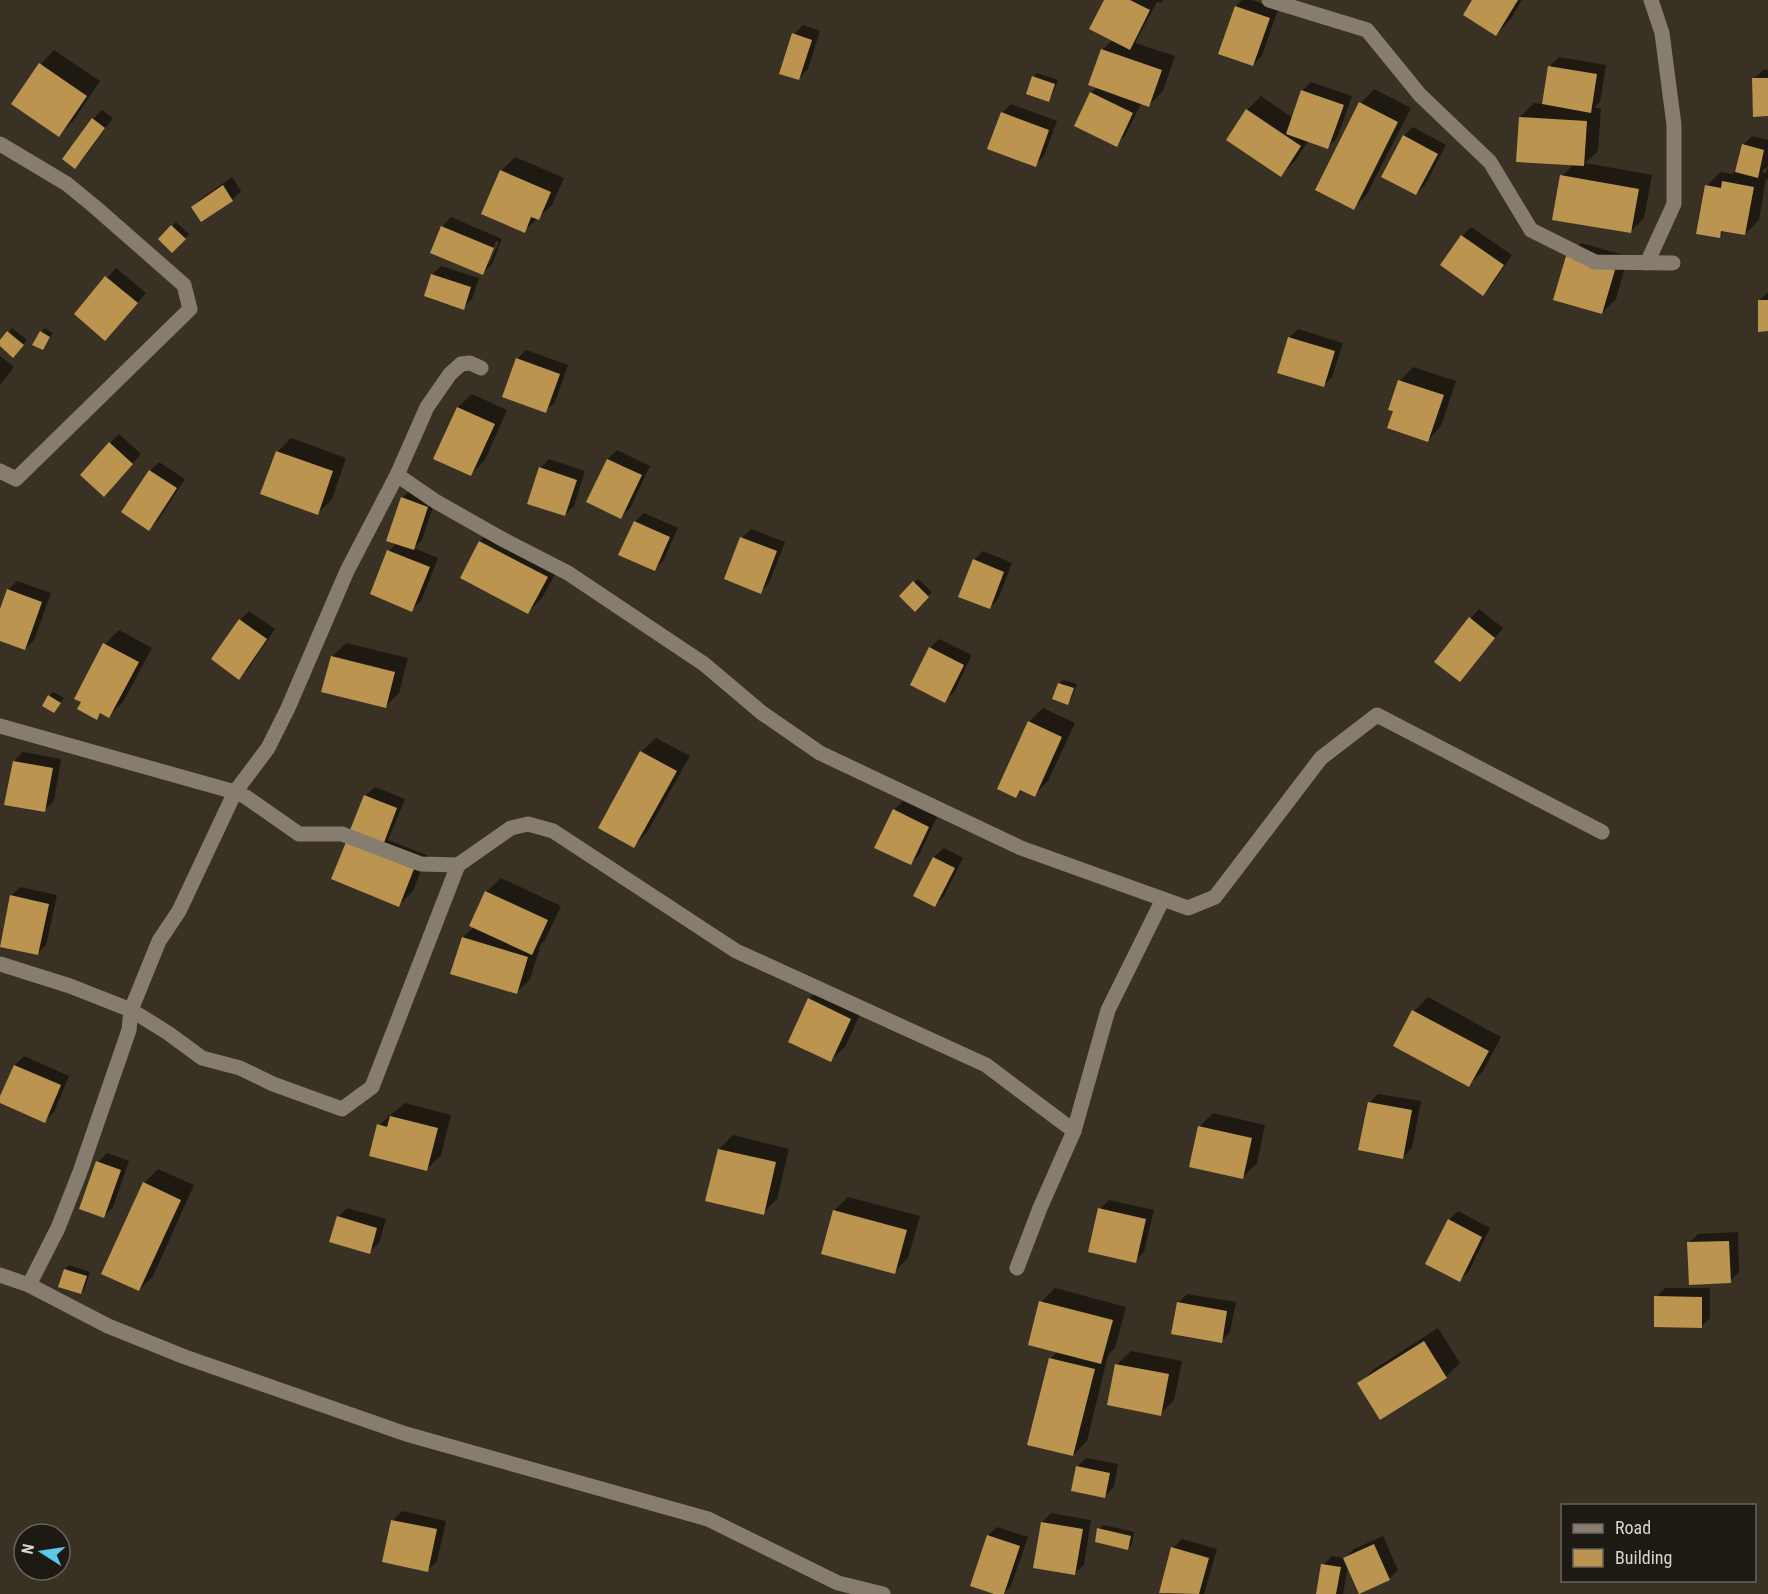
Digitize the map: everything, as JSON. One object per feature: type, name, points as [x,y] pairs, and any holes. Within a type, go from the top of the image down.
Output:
[{"type":"street","points":[[1269,0],[1367,30],[1420,95],[1490,162],[1531,230],[1595,262],[1673,263]]},
{"type":"street","points":[[1647,263],[1674,204],[1674,125],[1662,33],[1651,0]]},
{"type":"street","points":[[0,144],[67,184],[104,214],[184,285],[190,309],[16,479],[0,471]]},
{"type":"street","points":[[29,1285],[58,1228],[84,1161],[129,1030],[131,1010],[159,941],[179,911],[235,792],[267,748],[288,708],[347,571],[397,475],[427,407],[450,374],[461,364],[470,363],[481,368]]},
{"type":"street","points":[[397,475],[435,501],[568,573],[704,664],[762,713],[820,753],[1022,848],[1188,908],[1215,897],[1321,758],[1377,715],[1602,832]]},
{"type":"street","points":[[0,726],[235,792],[246,797],[299,834],[342,834],[421,864],[458,865]]},
{"type":"street","points":[[0,964],[70,986],[131,1010],[202,1058],[240,1068],[273,1084],[342,1109],[372,1087],[458,865],[511,828],[528,824],[553,831],[736,951],[986,1065],[1074,1131]]},
{"type":"street","points":[[1017,1268],[1040,1208],[1074,1131],[1108,1010],[1163,898]]},
{"type":"street","points":[[0,1275],[29,1285],[108,1326],[185,1357],[406,1434],[708,1519],[838,1583],[883,1594]]},
{"type":"building","points":[[1104,0],[1130,0],[1150,10],[1130,50],[1089,29]]},
{"type":"building","points":[[1472,0],[1518,0],[1496,36],[1463,15]]},
{"type":"building","points":[[1235,6],[1270,18],[1253,66],[1218,54]]},
{"type":"building","points":[[792,33],[812,40],[799,80],[779,74]]},
{"type":"building","points":[[1101,49],[1162,70],[1149,107],[1088,85]]},
{"type":"building","points":[[39,63],[87,96],[59,137],[11,104]]},
{"type":"building","points":[[1548,66],[1597,74],[1591,113],[1542,104]]},
{"type":"building","points":[[1032,76],[1055,84],[1049,102],[1026,94]]},
{"type":"building","points":[[1752,78],[1768,78],[1768,116],[1753,117]]},
{"type":"building","points":[[1301,90],[1344,105],[1328,149],[1286,134]]},
{"type":"building","points":[[1090,92],[1133,113],[1117,147],[1074,126]]},
{"type":"building","points":[[1359,102],[1398,122],[1354,210],[1315,190]]},
{"type":"building","points":[[1246,109],[1301,146],[1281,177],[1226,140]]},
{"type":"building","points":[[1001,112],[1049,130],[1036,167],[987,149]]},
{"type":"building","points":[[1519,117],[1587,121],[1584,166],[1516,162]]},
{"type":"building","points":[[92,118],[105,128],[75,169],[62,159]]},
{"type":"building","points":[[1403,135],[1438,154],[1416,195],[1381,177]]},
{"type":"building","points":[[1742,144],[1764,150],[1758,178],[1735,172]]},
{"type":"building","points":[[500,170],[551,192],[539,220],[531,217],[525,233],[481,214]]},
{"type":"building","points":[[1560,175],[1639,189],[1631,233],[1552,220]]},
{"type":"building","points":[[1722,181],[1754,187],[1745,235],[1721,231],[1720,238],[1696,234],[1705,185],[1721,188]]},
{"type":"building","points":[[223,185],[233,201],[201,222],[191,207]]},
{"type":"building","points":[[171,225],[186,239],[172,253],[158,239]]},
{"type":"building","points":[[441,226],[494,248],[483,275],[430,253]]},
{"type":"building","points":[[1461,235],[1504,265],[1483,296],[1440,265]]},
{"type":"building","points":[[1566,256],[1615,270],[1602,314],[1553,300]]},
{"type":"building","points":[[431,274],[471,287],[464,310],[424,296]]},
{"type":"building","points":[[105,276],[138,303],[105,341],[74,314]]},
{"type":"building","points":[[1758,300],[1768,300],[1768,331],[1758,332]]},
{"type":"building","points":[[7,331],[24,345],[13,358],[0,346],[0,340]]},
{"type":"building","points":[[40,331],[50,337],[43,350],[32,345]]},
{"type":"building","points":[[1288,337],[1335,351],[1324,387],[1277,373]]},
{"type":"building","points":[[516,358],[560,374],[546,413],[502,397]]},
{"type":"building","points":[[1398,380],[1444,395],[1428,442],[1387,428],[1393,411],[1388,410]]},
{"type":"building","points":[[457,407],[495,424],[471,476],[433,459]]},
{"type":"building","points":[[109,442],[133,464],[104,497],[80,475]]},
{"type":"building","points":[[276,451],[333,471],[318,515],[260,494]]},
{"type":"building","points":[[607,459],[642,475],[621,519],[586,502]]},
{"type":"building","points":[[539,467],[577,480],[565,516],[527,504]]},
{"type":"building","points":[[149,470],[177,488],[149,531],[121,512]]},
{"type":"building","points":[[401,497],[428,507],[414,550],[386,541]]},
{"type":"building","points":[[634,521],[670,537],[655,571],[618,555]]},
{"type":"building","points":[[740,537],[777,551],[761,594],[724,579]]},
{"type":"building","points":[[479,541],[548,577],[528,614],[460,578]]},
{"type":"building","points":[[387,550],[430,567],[412,612],[370,594]]},
{"type":"building","points":[[973,559],[1004,572],[990,609],[958,597]]},
{"type":"building","points":[[913,581],[929,597],[915,612],[899,596]]},
{"type":"building","points":[[7,589],[42,602],[25,650],[0,641],[0,609]]},
{"type":"building","points":[[1469,617],[1495,638],[1460,682],[1434,662]]},
{"type":"building","points":[[239,619],[267,639],[239,680],[211,659]]},
{"type":"building","points":[[103,643],[139,662],[109,718],[100,713],[97,720],[77,709],[81,702],[74,699]]},
{"type":"building","points":[[929,647],[964,665],[945,703],[910,685]]},
{"type":"building","points":[[331,656],[395,672],[386,708],[321,692]]},
{"type":"building","points":[[1058,683],[1074,688],[1068,705],[1052,699]]},
{"type":"building","points":[[48,695],[61,703],[54,713],[42,706]]},
{"type":"building","points":[[1028,721],[1062,737],[1035,797],[1020,790],[1016,798],[997,789]]},
{"type":"building","points":[[640,751],[677,771],[634,848],[598,828]]},
{"type":"building","points":[[13,761],[53,768],[45,812],[4,805]]},
{"type":"building","points":[[364,795],[397,808],[382,848],[348,835]]},
{"type":"building","points":[[893,809],[929,827],[911,865],[874,848]]},
{"type":"building","points":[[346,842],[414,869],[399,907],[331,879]]},
{"type":"building","points":[[933,857],[955,868],[935,907],[913,896]]},
{"type":"building","points":[[485,891],[548,920],[532,955],[469,926]]},
{"type":"building","points":[[10,895],[49,904],[38,955],[0,947]]},
{"type":"building","points":[[462,937],[528,957],[517,994],[450,974]]},
{"type":"building","points":[[808,998],[851,1019],[831,1062],[788,1042]]},
{"type":"building","points":[[1412,1010],[1489,1051],[1469,1087],[1393,1046]]},
{"type":"building","points":[[14,1065],[61,1085],[45,1123],[0,1103],[0,1096]]},
{"type":"building","points":[[1368,1102],[1412,1110],[1403,1159],[1358,1150]]},
{"type":"building","points":[[390,1116],[438,1128],[427,1171],[369,1156],[377,1124],[387,1127]]},
{"type":"building","points":[[1198,1126],[1252,1138],[1243,1179],[1189,1167]]},
{"type":"building","points":[[718,1149],[776,1162],[764,1215],[705,1201]]},
{"type":"building","points":[[96,1161],[121,1170],[104,1218],[79,1209]]},
{"type":"building","points":[[143,1182],[181,1200],[139,1291],[101,1274]]},
{"type":"building","points":[[1098,1208],[1146,1219],[1136,1263],[1088,1252]]},
{"type":"building","points":[[833,1210],[907,1230],[895,1274],[821,1254]]},
{"type":"building","points":[[337,1216],[377,1228],[370,1254],[329,1242]]},
{"type":"building","points":[[1448,1219],[1482,1237],[1460,1282],[1425,1264]]},
{"type":"building","points":[[1729,1241],[1731,1283],[1689,1285],[1687,1242]]},
{"type":"building","points":[[64,1269],[87,1276],[81,1294],[58,1287]]},
{"type":"building","points":[[1654,1296],[1702,1297],[1702,1328],[1654,1327]]},
{"type":"building","points":[[1039,1301],[1113,1320],[1101,1364],[1028,1345]]},
{"type":"building","points":[[1177,1302],[1227,1311],[1222,1343],[1171,1334]]},
{"type":"building","points":[[1424,1341],[1447,1378],[1380,1420],[1357,1383]]},
{"type":"building","points":[[1049,1358],[1095,1369],[1073,1456],[1027,1445]]},
{"type":"building","points":[[1115,1364],[1169,1374],[1161,1416],[1107,1405]]},
{"type":"building","points":[[1076,1466],[1110,1473],[1105,1498],[1071,1491]]},
{"type":"building","points":[[391,1520],[437,1529],[428,1572],[382,1562]]},
{"type":"building","points":[[1041,1522],[1083,1529],[1075,1575],[1033,1568]]},
{"type":"building","points":[[1097,1528],[1131,1536],[1128,1550],[1095,1542]]},
{"type":"building","points":[[987,1535],[1020,1546],[1004,1594],[994,1594],[970,1586]]},
{"type":"building","points":[[1374,1544],[1390,1580],[1359,1594],[1343,1558]]},
{"type":"building","points":[[1171,1547],[1209,1558],[1199,1594],[1159,1593]]},
{"type":"building","points":[[1321,1564],[1341,1567],[1336,1594],[1316,1594]]}]
